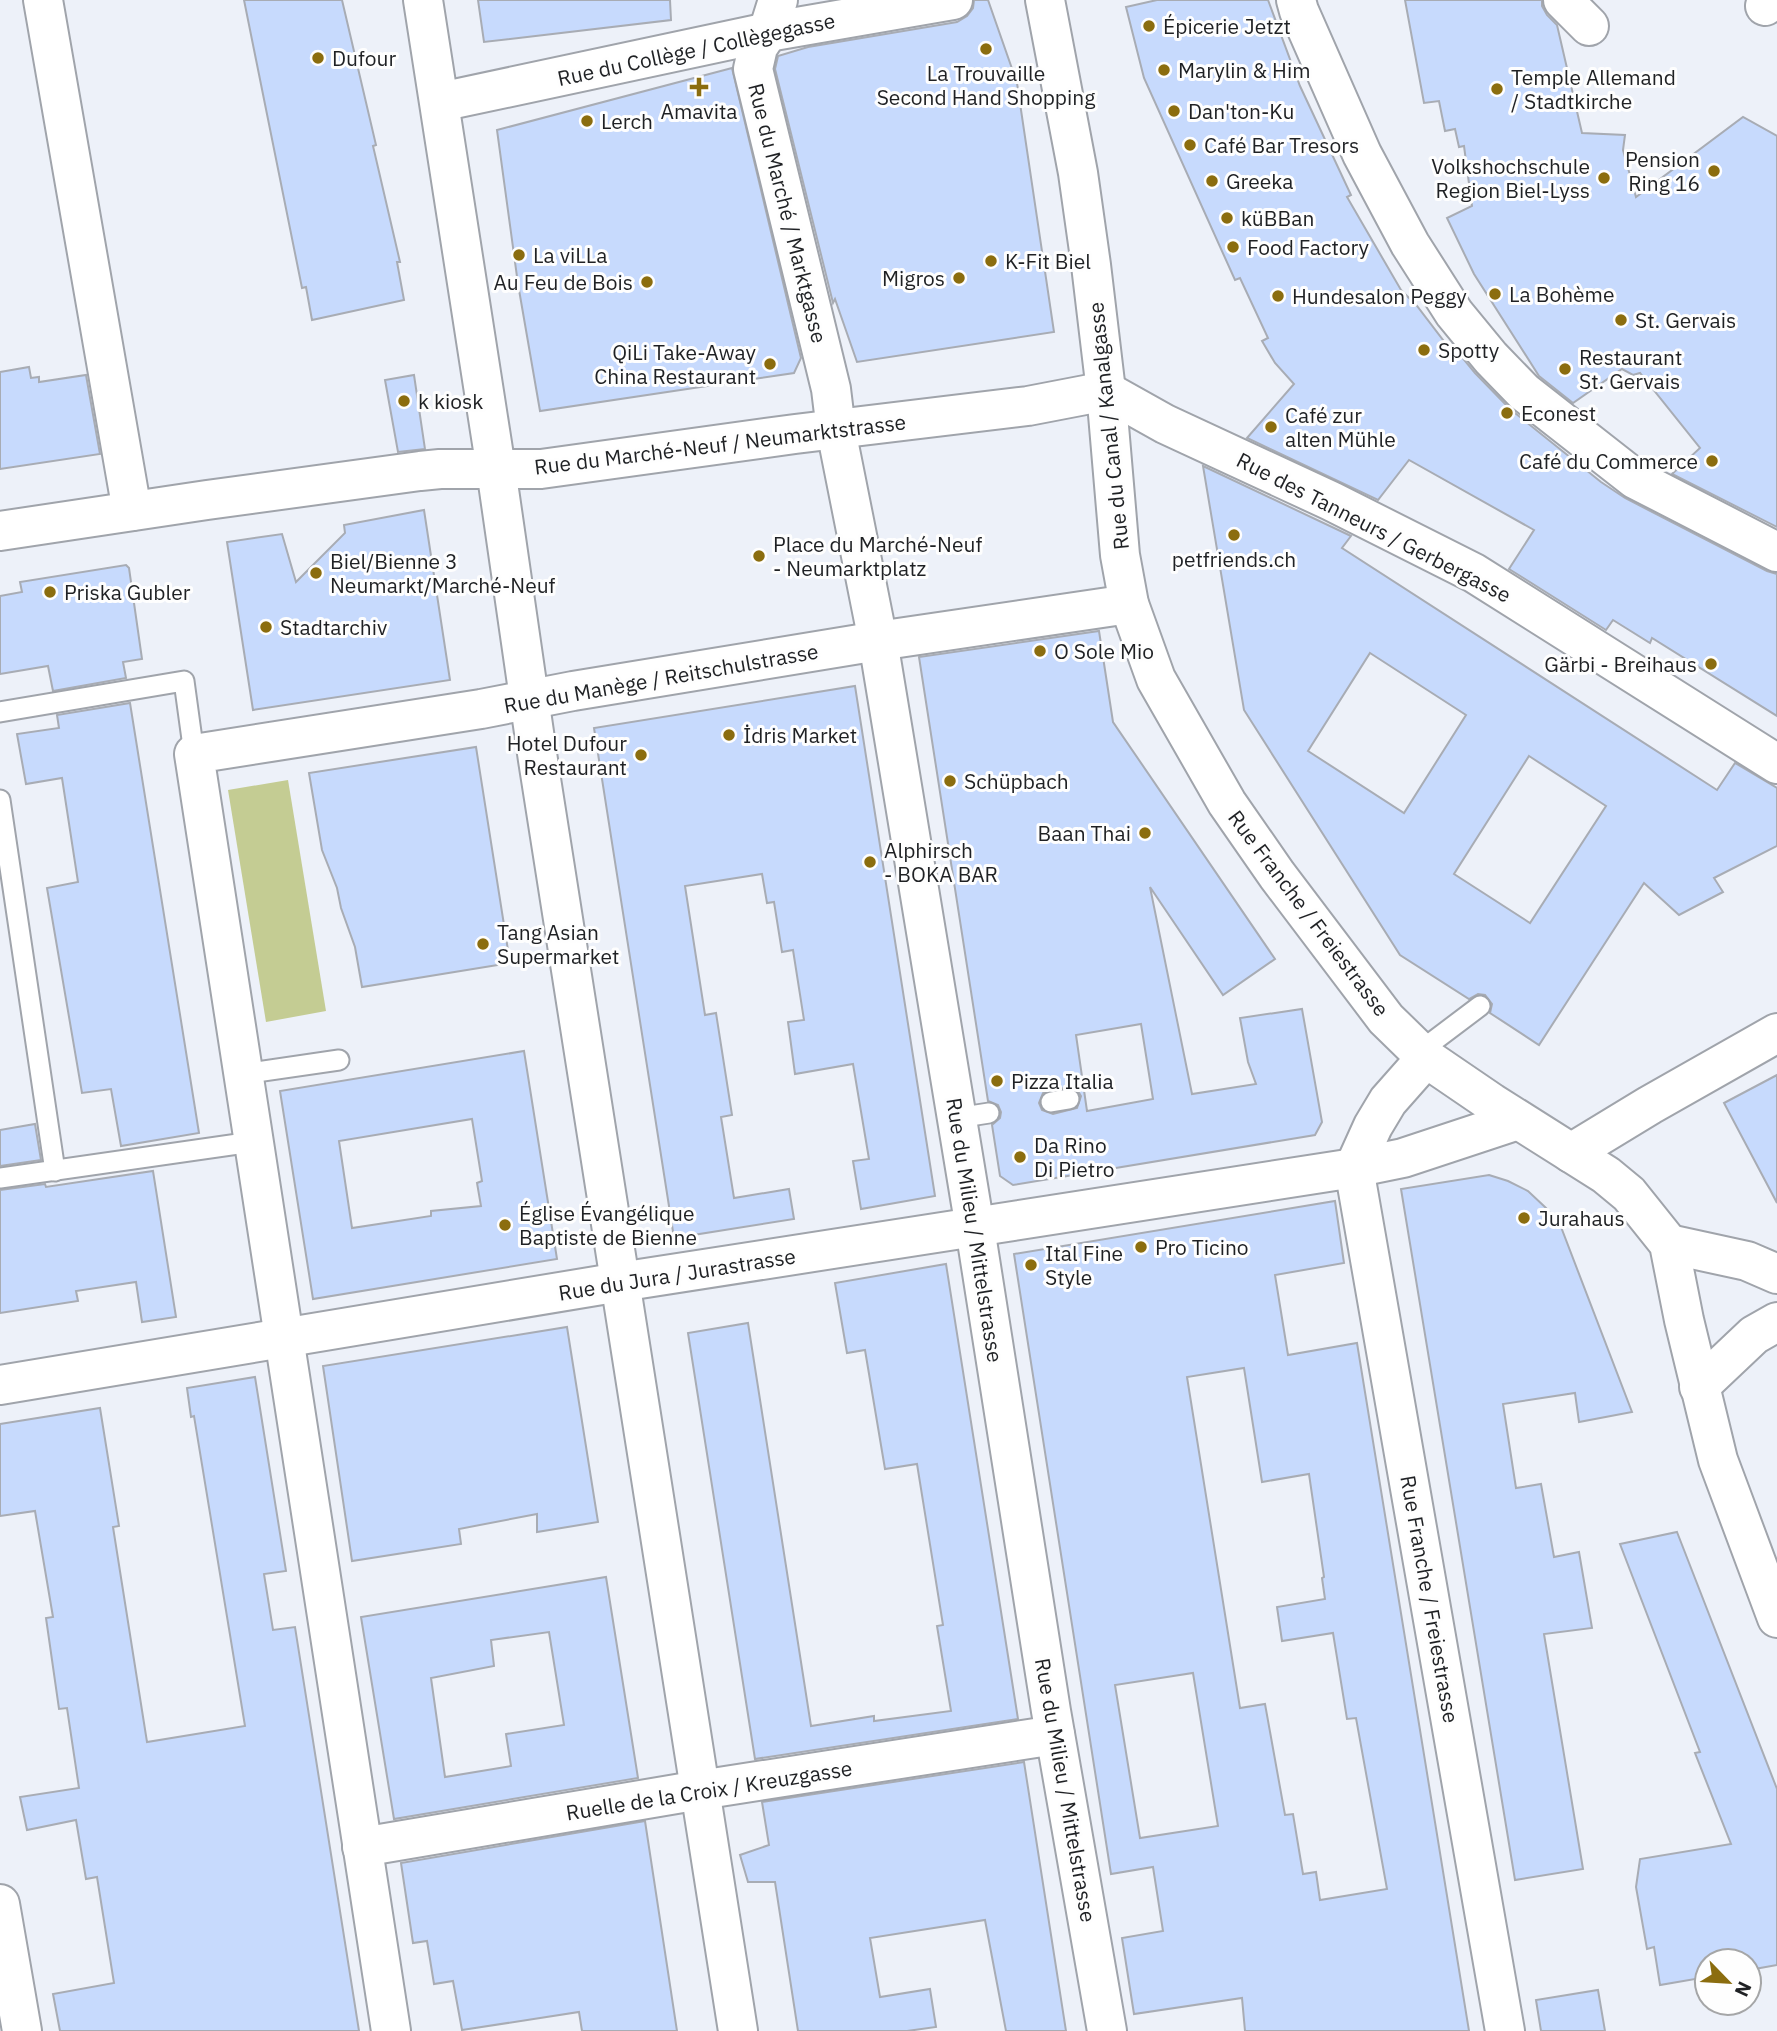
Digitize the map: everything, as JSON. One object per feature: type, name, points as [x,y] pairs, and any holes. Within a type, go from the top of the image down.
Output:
[{"type":"street","points":[[43,0],[132,511]]},
{"type":"street","points":[[423,0],[456,99],[496,469],[529,700],[738,2031]]},
{"type":"street","name":"Rue du Collège / Collègegasse","points":[[456,99],[773,16],[953,0]]},
{"type":"street","name":"Rue du Canal / Kanalgasse","points":[[1045,0],[1078,173],[1106,391],[1120,555],[1129,604]]},
{"type":"street","points":[[1296,0],[1362,154],[1404,235],[1454,313],[1491,358],[1524,392],[1635,479],[1777,552]]},
{"type":"street","name":"Rue du Marché / Marktgasse","points":[[773,16],[758,47],[753,69],[831,389],[836,430]]},
{"type":"street","name":"Rue du Marché-Neuf / Neumarktstrasse","points":[[0,531],[420,471],[541,469],[795,434],[1028,406],[1106,391]]},
{"type":"street","name":"Rue des Tanneurs / Gerbergasse","points":[[1106,391],[1165,424],[1331,500],[1474,573],[1777,764]]},
{"type":"street","name":"Rue du Milieu / Mittelstrasse","points":[[836,430],[973,1116],[975,1228],[1055,1735],[1107,2031]]},
{"type":"street","name":"Rue du Manège / Reitschulstrasse","points":[[194,754],[481,709],[878,641],[1129,604]]},
{"type":"street","name":"Rue Franche / Freiestrasse","points":[[1129,604],[1156,679],[1227,803],[1373,1004],[1423,1055],[1518,1120],[1606,1175],[1629,1194],[1669,1244]]},
{"type":"street","points":[[194,754],[391,2031]]},
{"type":"street","points":[[1571,1153],[1777,1032]]},
{"type":"street","points":[[1354,1168],[1388,1101],[1423,1055]]},
{"type":"street","name":"Rue du Jura / Jurastrasse","points":[[0,1385],[620,1282],[1354,1168],[1403,1158],[1518,1120]]},
{"type":"street","name":"Rue Franche / Freiestrasse","points":[[1354,1168],[1505,2031]]},
{"type":"street","points":[[1777,1274],[1747,1261],[1669,1244],[1699,1387],[1718,1460],[1777,1618]]},
{"type":"street","points":[[1699,1387],[1754,1335],[1777,1322]]},
{"type":"street","name":"Ruelle de la Croix / Kreuzgasse","points":[[362,1847],[700,1790],[1055,1735]]},
{"type":"street","points":[[0,1904],[22,2031]]},
{"type":"lane","points":[[0,712],[184,681],[194,754]]},
{"type":"lane","points":[[0,800],[55,1171]]},
{"type":"lane","points":[[1423,1055],[1480,1006]]},
{"type":"lane","points":[[243,1074],[340,1060]]},
{"type":"lane","points":[[0,1178],[252,1142]]},
{"type":"green space","points":[[288,780],[326,1011],[266,1022],[228,790]]},
{"type":"building","points":[[244,0],[342,0],[376,145],[373,146],[400,262],[397,262],[404,300],[312,320],[306,287],[302,288]]},
{"type":"building","points":[[478,0],[670,0],[671,20],[484,42]]},
{"type":"building","points":[[974,0],[988,0],[1017,83],[1054,332],[857,362],[835,299],[833,303],[775,69],[778,56],[808,47],[957,22],[967,16],[973,8]]},
{"type":"building","points":[[1157,0],[1268,0],[1300,86],[1351,195],[1347,197],[1401,290],[1450,349],[1452,345],[1510,409],[1601,482],[1625,498],[1777,574],[1777,716],[1652,638],[1650,643],[1613,620],[1606,630],[1509,569],[1534,530],[1409,460],[1378,500],[1247,438],[1294,384],[1275,363],[1262,341],[1268,338],[1240,278],[1235,280],[1144,78],[1126,7]]},
{"type":"building","points":[[1405,0],[1542,0],[1547,15],[1557,25],[1582,133],[1625,135],[1623,150],[1636,197],[1743,117],[1777,136],[1777,527],[1672,474],[1700,448],[1640,373],[1633,375],[1622,369],[1573,403],[1539,376],[1474,274],[1447,218],[1472,206],[1464,146],[1459,147],[1455,129],[1445,131],[1439,101],[1424,103]]},
{"type":"building","points":[[732,68],[801,358],[794,373],[540,411],[518,284],[497,130]]},
{"type":"building","points":[[29,367],[31,378],[39,377],[39,382],[86,375],[100,454],[0,469],[0,372]]},
{"type":"building","name":"k kiosk","points":[[414,375],[425,449],[398,452],[385,380]]},
{"type":"building","points":[[1203,466],[1351,536],[1342,548],[1717,790],[1735,763],[1777,788],[1777,846],[1714,878],[1723,892],[1679,915],[1644,883],[1539,1045],[1490,1013],[1492,1004],[1485,995],[1478,994],[1469,999],[1400,955],[1244,710]],"holes":[[[1370,653],[1466,715],[1404,813],[1308,751]],[[1529,756],[1606,806],[1530,923],[1454,874]]]},
{"type":"building","points":[[424,510],[450,680],[253,710],[227,542],[282,534],[296,582],[345,533],[344,525]]},
{"type":"building","points":[[126,565],[129,568],[142,659],[123,662],[126,678],[53,691],[48,666],[0,674],[0,596],[22,592],[20,582]]},
{"type":"building","points":[[1099,631],[1113,722],[1275,959],[1223,995],[1150,887],[1192,1094],[1256,1084],[1248,1062],[1240,1018],[1302,1009],[1322,1122],[1315,1135],[1013,1185],[1000,1176],[992,1125],[1000,1118],[1001,1112],[998,1105],[988,1101],[919,657]],"holes":[[[1141,1024],[1153,1099],[1087,1111],[1076,1035]],[[1068,1087],[1078,1091],[1081,1096],[1077,1108],[1053,1114],[1042,1110],[1039,1103],[1043,1093]]]},
{"type":"building","points":[[855,686],[935,1196],[861,1209],[853,1161],[869,1159],[853,1064],[795,1074],[788,1022],[804,1020],[793,950],[782,952],[774,902],[767,903],[762,874],[685,886],[705,1015],[716,1013],[732,1115],[721,1117],[734,1198],[789,1189],[794,1219],[674,1238],[594,728]]},
{"type":"building","points":[[130,703],[199,1133],[121,1146],[111,1089],[82,1093],[47,888],[78,882],[62,778],[26,784],[17,734],[59,728],[57,715]]},
{"type":"building","points":[[476,747],[510,963],[362,987],[355,947],[322,850],[309,773]]},
{"type":"building","points":[[524,1051],[557,1259],[313,1299],[280,1091]],"holes":[[[472,1119],[482,1181],[477,1183],[481,1206],[431,1211],[431,1216],[352,1228],[339,1141]]]},
{"type":"building","points":[[1777,1075],[1777,1203],[1724,1103]]},
{"type":"building","points":[[35,1124],[41,1160],[0,1166],[0,1130]]},
{"type":"building","points":[[153,1171],[176,1317],[142,1322],[136,1282],[76,1291],[78,1301],[0,1313],[0,1190],[45,1184],[46,1187]]},
{"type":"building","points":[[1489,1175],[1528,1191],[1561,1227],[1632,1412],[1579,1422],[1575,1393],[1503,1404],[1516,1488],[1541,1484],[1554,1557],[1579,1552],[1592,1628],[1544,1634],[1583,1869],[1515,1880],[1401,1189]]},
{"type":"building","points":[[1335,1201],[1344,1263],[1275,1275],[1288,1355],[1357,1343],[1469,2031],[1245,2031],[1242,1998],[1134,2014],[1122,1938],[1163,1931],[1153,1867],[1111,1874],[1014,1254]],"holes":[[[1244,1368],[1262,1482],[1309,1474],[1324,1577],[1325,1599],[1277,1607],[1282,1641],[1333,1633],[1347,1719],[1356,1718],[1387,1889],[1320,1900],[1316,1872],[1303,1874],[1293,1814],[1285,1815],[1265,1704],[1240,1708],[1187,1377]],[[1193,1673],[1218,1826],[1140,1838],[1115,1685]]]},
{"type":"building","points":[[946,1264],[1018,1719],[755,1759],[688,1333],[748,1323],[811,1726],[874,1716],[874,1721],[951,1711],[937,1626],[943,1625],[917,1464],[885,1469],[865,1350],[847,1353],[835,1283]]},
{"type":"building","points":[[567,1327],[598,1522],[537,1532],[537,1514],[459,1529],[461,1544],[352,1561],[323,1366]]},
{"type":"building","points":[[255,1377],[286,1571],[264,1574],[273,1630],[295,1627],[359,2031],[60,2031],[53,1994],[114,1983],[97,1877],[86,1879],[76,1820],[27,1830],[20,1797],[79,1788],[67,1708],[59,1709],[46,1618],[53,1617],[35,1511],[0,1516],[0,1424],[100,1408],[119,1526],[113,1527],[147,1742],[245,1726],[194,1416],[191,1417],[187,1388]]},
{"type":"building","points":[[1677,1532],[1777,1789],[1777,1965],[1763,1968],[1763,1947],[1693,1947],[1693,1979],[1660,1985],[1654,1947],[1647,1949],[1636,1887],[1640,1859],[1731,1844],[1695,1753],[1700,1752],[1620,1544]]},
{"type":"building","points":[[606,1577],[638,1778],[394,1819],[361,1617]],"holes":[[[549,1632],[564,1725],[506,1734],[511,1766],[445,1777],[431,1678],[494,1666],[491,1640]]]},
{"type":"building","points":[[1024,1762],[1066,2031],[1006,2031],[985,1920],[870,1938],[880,1997],[930,1989],[936,2027],[907,2031],[798,2031],[775,1882],[748,1882],[740,1855],[769,1845],[762,1802]]},
{"type":"building","points":[[645,1821],[677,2031],[582,2031],[579,2012],[462,2030],[453,1981],[434,1984],[427,1941],[413,1943],[401,1863]]},
{"type":"building","points":[[1598,1990],[1605,2031],[1541,2031],[1536,2000]]},
{"type":"place","name":"Épicerie Jetzt","points":[[1149,26]]},
{"type":"place","name":"La Trouvaille Second Hand Shopping","points":[[986,49]]},
{"type":"place","name":"Dufour","points":[[318,58]]},
{"type":"place","name":"Marylin & Him","points":[[1164,70]]},
{"type":"place","name":"Amavita","points":[[699,87]]},
{"type":"place","name":"Temple Allemand / Stadtkirche","points":[[1497,89]]},
{"type":"place","name":"Dan'ton-Ku","points":[[1174,111]]},
{"type":"place","name":"Lerch","points":[[587,121]]},
{"type":"place","name":"Café Bar Tresors","points":[[1190,145]]},
{"type":"place","name":"Pension Ring 16","points":[[1714,171]]},
{"type":"place","name":"Volkshochschule Region Biel-Lyss","points":[[1604,178]]},
{"type":"place","name":"Greeka","points":[[1212,181]]},
{"type":"place","name":"küBBan","points":[[1227,218]]},
{"type":"place","name":"Food Factory","points":[[1233,247]]},
{"type":"place","name":"La viLLa","points":[[519,255]]},
{"type":"place","name":"K-Fit Biel","points":[[991,261]]},
{"type":"place","name":"Migros","points":[[959,278]]},
{"type":"place","name":"Au Feu de Bois","points":[[647,282]]},
{"type":"place","name":"La Bohème","points":[[1495,294]]},
{"type":"place","name":"Hundesalon Peggy","points":[[1278,296]]},
{"type":"place","name":"St. Gervais","points":[[1621,320]]},
{"type":"place","name":"Spotty","points":[[1424,350]]},
{"type":"place","name":"QiLi Take-Away China Restaurant","points":[[770,364]]},
{"type":"place","name":"Restaurant St. Gervais","points":[[1565,369]]},
{"type":"place","name":"k kiosk","points":[[404,401]]},
{"type":"place","name":"Econest","points":[[1507,413]]},
{"type":"place","name":"Café zur alten Mühle","points":[[1271,427]]},
{"type":"place","name":"Café du Commerce","points":[[1712,461]]},
{"type":"place","name":"petfriends.ch","points":[[1234,535]]},
{"type":"place","name":"Place du Marché-Neuf - Neumarktplatz","points":[[759,556]]},
{"type":"place","name":"Biel/Bienne 3 Neumarkt/Marché-Neuf","points":[[316,573]]},
{"type":"place","name":"Priska Gubler","points":[[50,592]]},
{"type":"place","name":"Stadtarchiv","points":[[266,627]]},
{"type":"place","name":"O Sole Mio","points":[[1040,651]]},
{"type":"place","name":"Gärbi - Breihaus","points":[[1711,664]]},
{"type":"place","name":"İdris Market","points":[[729,735]]},
{"type":"place","name":"Hotel Dufour Restaurant","points":[[641,755]]},
{"type":"place","name":"Schüpbach","points":[[950,781]]},
{"type":"place","name":"Baan Thai","points":[[1145,833]]},
{"type":"place","name":"Alphirsch - BOKA BAR","points":[[870,862]]},
{"type":"place","name":"Tang Asian Supermarket","points":[[483,944]]},
{"type":"place","name":"Pizza Italia","points":[[997,1081]]},
{"type":"place","name":"Da Rino Di Pietro","points":[[1020,1157]]},
{"type":"place","name":"Jurahaus","points":[[1524,1218]]},
{"type":"place","name":"Église Évangélique Baptiste de Bienne","points":[[505,1225]]},
{"type":"place","name":"Pro Ticino","points":[[1141,1247]]},
{"type":"place","name":"Ital Fine Style","points":[[1031,1265]]}]
